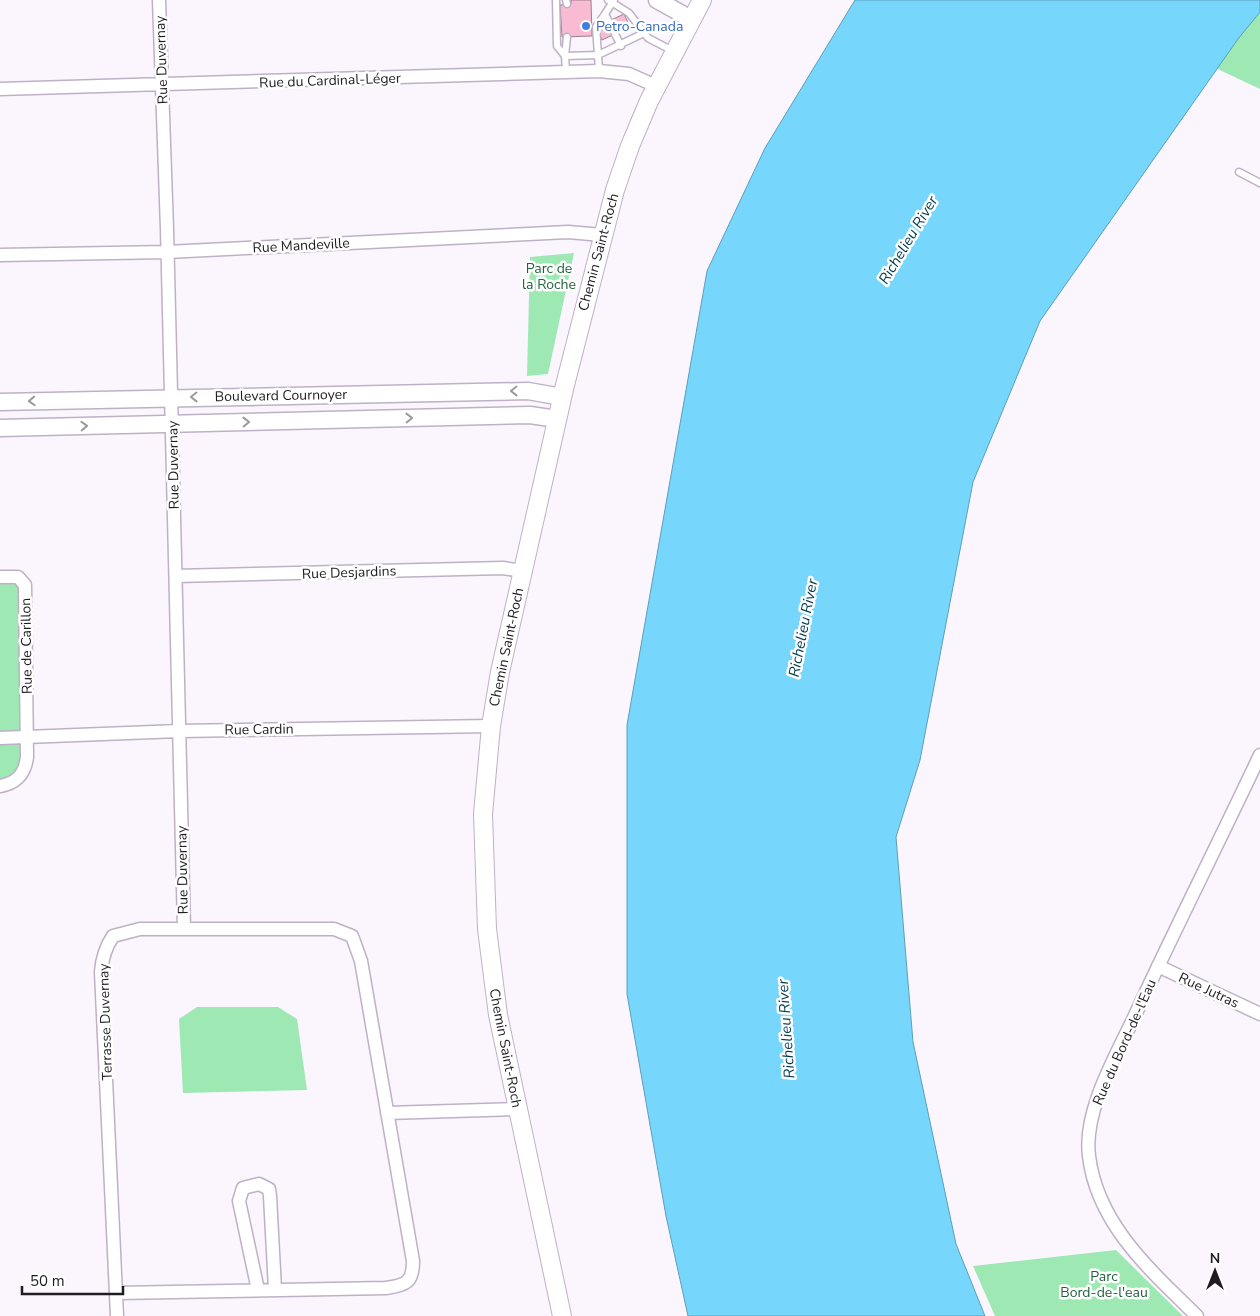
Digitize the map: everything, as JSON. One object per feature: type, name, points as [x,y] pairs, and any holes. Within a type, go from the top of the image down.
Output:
[{"type":"main road","name":"Chemin Saint-Roch","points":[[562,1316],[498,1015],[487,929],[483,814],[491,726],[522,571],[602,235],[622,166],[656,86],[695,6]]},
{"type":"street","name":"Rue Duvernay","points":[[159,0],[172,423],[184,930]]},
{"type":"street","points":[[657,0],[695,6]]},
{"type":"street","name":"Rue du Cardinal-Léger","points":[[0,90],[599,71],[629,74],[656,86]]},
{"type":"street","name":"Rue Mandeville","points":[[0,255],[167,252],[568,232],[602,235]]},
{"type":"street","name":"Boulevard Cournoyer","points":[[0,402],[528,391],[562,397]]},
{"type":"street","name":"Boulevard Cournoyer","points":[[0,428],[530,415],[557,420]]},
{"type":"street","name":"Rue Desjardins","points":[[176,576],[503,568],[522,571]]},
{"type":"street","name":"Rue de Carillon","points":[[0,577],[18,577],[25,585],[27,737]]},
{"type":"street","name":"Rue Cardin","points":[[0,738],[179,731],[491,726]]},
{"type":"street","points":[[0,786],[17,780],[26,768],[27,737]]},
{"type":"street","name":"Rue du Bord-de-l'Eau","points":[[1197,1316],[1138,1258],[1114,1224],[1096,1186],[1089,1157],[1088,1134],[1097,1100],[1158,966],[1255,779],[1260,755]]},
{"type":"street","name":"Terrasse Duvernay","points":[[117,1293],[386,1288],[409,1282],[413,1273],[413,1261],[359,951],[352,936],[334,929],[184,930],[140,928],[113,936],[102,958],[117,1316]]},
{"type":"street","name":"Rue Jutras","points":[[1158,966],[1260,1014]]},
{"type":"street","points":[[387,1113],[518,1109]]},
{"type":"street","points":[[258,1290],[239,1201],[244,1188],[259,1184],[269,1189],[270,1196],[274,1289]]},
{"type":"lane","points":[[556,0],[557,46],[565,56]]},
{"type":"lane","points":[[599,71],[596,27],[611,1],[629,13],[648,38],[674,52]]},
{"type":"lane","points":[[605,14],[622,46]]},
{"type":"lane","points":[[565,56],[598,55],[622,46],[644,33]]},
{"type":"lane","points":[[566,72],[567,37]]},
{"type":"lane","points":[[1239,172],[1260,183]]},
{"type":"green space","points":[[1260,0],[1260,89],[1207,64]]},
{"type":"green space","name":"Parc de la Roche","points":[[574,253],[548,374],[527,376],[530,257]]},
{"type":"green space","points":[[18,577],[31,761],[0,786],[0,579]]},
{"type":"green space","points":[[197,1007],[278,1007],[297,1019],[307,1090],[183,1093],[179,1019]]},
{"type":"green space","name":"Parc Bord-de-l'eau","points":[[1116,1250],[1183,1316],[995,1316],[973,1266]]},
{"type":"water","name":"Richelieu River","points":[[855,0],[1260,0],[1260,12],[1238,39],[1040,321],[973,482],[920,760],[896,837],[913,1042],[956,1244],[985,1316],[688,1316],[666,1216],[627,994],[627,725],[707,271],[765,148]]},
{"type":"building","points":[[571,0],[591,0],[592,36],[562,37],[560,5],[571,4]]},
{"type":"building","points":[[624,14],[630,27],[602,40],[596,27]]},
{"type":"place","name":"Petro-Canada","points":[[586,26]]}]
